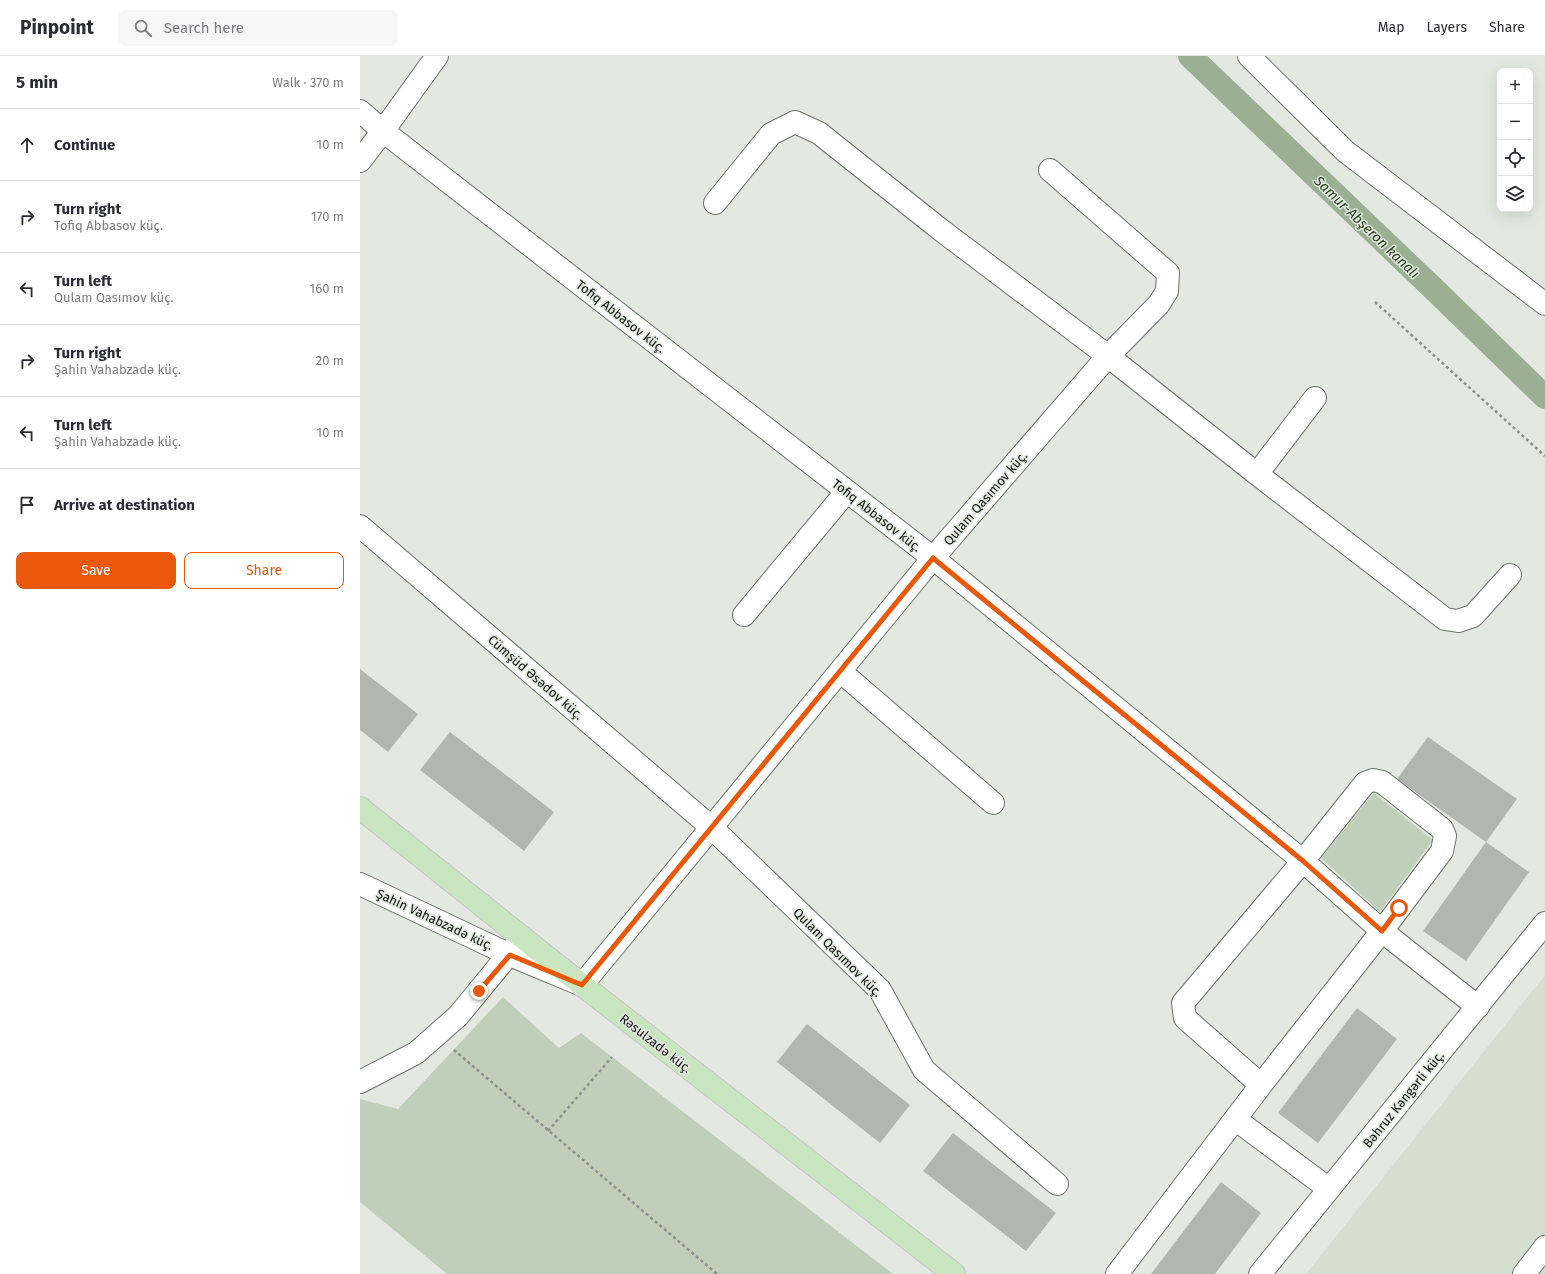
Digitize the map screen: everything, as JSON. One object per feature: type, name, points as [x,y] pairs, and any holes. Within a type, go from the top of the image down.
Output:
[{"type":"main road","name":"Rəsulzadə küç.","points":[[360,808],[516,946],[582,985],[954,1274]]},
{"type":"street","points":[[360,161],[383,132],[437,56]]},
{"type":"street","points":[[1249,56],[1345,151],[1545,304]]},
{"type":"street","name":"Tofiq Abbasov küç.","points":[[360,111],[383,132],[933,558],[1303,861],[1382,931],[1478,1006]]},
{"type":"street","points":[[715,203],[772,134],[795,122],[819,133],[941,230],[1108,356],[1257,474],[1445,619],[1458,621],[1473,616],[1510,575]]},
{"type":"street","name":"Qulam Qasımov küç.","points":[[582,985],[933,558],[1108,356],[1159,304],[1167,290],[1168,273],[1050,170]]},
{"type":"street","points":[[1257,474],[1315,398]]},
{"type":"street","points":[[744,615],[847,491]]},
{"type":"street","name":"Cümşüd Əsədov küç.","points":[[360,526],[711,827]]},
{"type":"street","points":[[840,671],[993,803]]},
{"type":"street","points":[[1117,1274],[1260,1085],[1382,931],[1442,851],[1445,836],[1442,829],[1382,782],[1372,780],[1365,783],[1303,861],[1183,1003],[1185,1018],[1260,1085]]},
{"type":"street","name":"Qulam Qasımov küç.","points":[[711,827],[880,990],[924,1070],[1057,1184]]},
{"type":"street","name":"Şahin Vahabzadə küç.","points":[[360,884],[516,946],[458,1016],[416,1053],[360,1082]]},
{"type":"street","name":"Bəhruz Kəngərli küç.","points":[[1260,1274],[1545,924]]},
{"type":"street","points":[[1235,1119],[1329,1190]]},
{"type":"street","points":[[1524,1274],[1545,1247]]},
{"type":"path","points":[[1375,302],[1545,456]]},
{"type":"path","points":[[453,1050],[717,1274]]},
{"type":"path","points":[[548,1130],[612,1057]]},
{"type":"shaded area","points":[[1374,793],[1433,840],[1380,912],[1321,858]]},
{"type":"shaded area","points":[[1545,975],[1545,1274],[1306,1274]]},
{"type":"shaded area","points":[[503,997],[559,1048],[581,1033],[893,1274],[447,1274],[360,1202],[360,1099],[398,1109]]},
{"type":"building","points":[[360,669],[418,714],[388,752],[360,730]]},
{"type":"building","points":[[450,732],[554,812],[524,851],[420,770]]},
{"type":"building","points":[[1428,737],[1517,799],[1486,842],[1397,779]]},
{"type":"building","points":[[1486,842],[1529,872],[1466,961],[1423,931]]},
{"type":"building","points":[[1357,1008],[1397,1039],[1318,1143],[1278,1113]]},
{"type":"building","points":[[807,1024],[910,1105],[880,1143],[777,1062]]},
{"type":"building","points":[[953,1133],[1056,1213],[1026,1251],[923,1171]]},
{"type":"building","points":[[1221,1182],[1261,1213],[1215,1274],[1151,1274]]},
{"type":"waterway","name":"Samur-Abşeron kanalı","points":[[1190,56],[1545,397]]},
{"type":"route","points":[[479,991],[510,955],[582,985],[933,558],[1303,861],[1382,931],[1399,908]]}]
